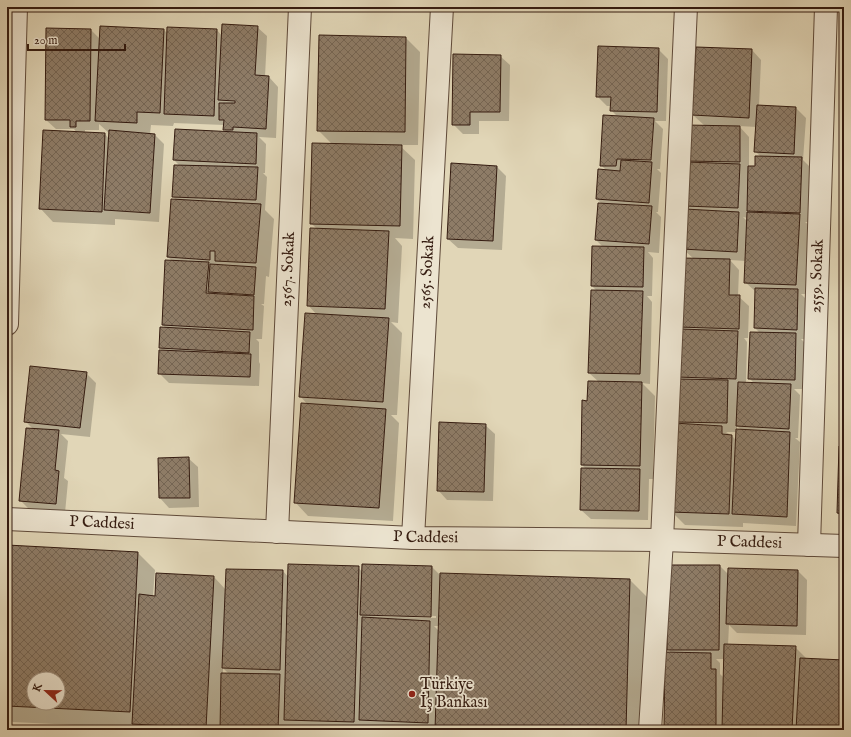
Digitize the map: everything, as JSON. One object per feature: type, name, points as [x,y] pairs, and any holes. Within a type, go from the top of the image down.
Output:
[{"type":"street","points":[[7,324],[16,7]]},
{"type":"street","name":"2567. Sokak","points":[[276,532],[300,7]]},
{"type":"street","name":"2565. Sokak","points":[[413,538],[442,7]]},
{"type":"street","points":[[650,730],[662,540],[686,7]]},
{"type":"street","name":"2559. Sokak","points":[[809,545],[826,7]]},
{"type":"street","name":"P Caddesi","points":[[7,519],[413,538],[662,540],[844,546]]},
{"type":"building","points":[[222,24],[258,26],[255,75],[269,76],[266,129],[233,127],[233,130],[223,130],[224,120],[219,120],[219,103],[235,103],[235,101],[218,100]]},
{"type":"building","points":[[100,26],[164,29],[160,113],[137,112],[137,123],[95,121]]},
{"type":"building","points":[[167,27],[217,29],[214,116],[164,114]]},
{"type":"building","points":[[46,28],[91,29],[90,121],[76,121],[76,127],[70,127],[70,120],[45,120]]},
{"type":"building","points":[[319,35],[406,37],[405,132],[317,131]]},
{"type":"building","points":[[598,46],[659,48],[657,112],[610,111],[611,97],[596,97]]},
{"type":"building","points":[[696,47],[752,49],[749,118],[692,115]]},
{"type":"building","points":[[453,54],[501,55],[500,112],[470,112],[470,125],[452,125]]},
{"type":"building","points":[[757,105],[796,107],[794,154],[754,152]]},
{"type":"building","points":[[603,115],[654,118],[651,160],[617,159],[616,166],[600,166]]},
{"type":"building","points":[[686,125],[740,126],[740,162],[685,161]]},
{"type":"building","points":[[175,129],[257,133],[256,164],[173,160]]},
{"type":"building","points":[[43,130],[105,133],[102,212],[39,209]]},
{"type":"building","points":[[109,130],[155,134],[150,213],[104,210]]},
{"type":"building","points":[[312,143],[402,145],[400,226],[310,224]]},
{"type":"building","points":[[755,156],[802,157],[800,213],[747,211],[748,166],[755,166]]},
{"type":"building","points":[[621,160],[652,162],[649,203],[596,199],[598,169],[620,171]]},
{"type":"building","points":[[686,162],[740,164],[738,208],[685,206]]},
{"type":"building","points":[[451,163],[497,166],[493,241],[447,239]]},
{"type":"building","points":[[174,165],[258,167],[256,200],[172,197]]},
{"type":"building","points":[[171,199],[261,204],[256,263],[215,261],[215,251],[210,251],[210,260],[167,257]]},
{"type":"building","points":[[598,203],[652,206],[649,244],[595,240]]},
{"type":"building","points":[[685,209],[739,212],[737,252],[682,249]]},
{"type":"building","points":[[747,212],[800,214],[796,285],[744,283]]},
{"type":"building","points":[[844,216],[844,287],[842,287]]},
{"type":"building","points":[[310,228],[389,231],[385,309],[307,306]]},
{"type":"building","points":[[592,246],[644,247],[643,287],[591,286]]},
{"type":"building","points":[[682,258],[730,259],[729,295],[740,295],[739,329],[679,327]]},
{"type":"building","points":[[165,260],[209,262],[206,293],[254,296],[253,330],[162,325]]},
{"type":"building","points":[[210,264],[256,267],[254,295],[208,292]]},
{"type":"building","points":[[755,288],[798,289],[797,330],[754,328]]},
{"type":"building","points":[[591,290],[643,291],[640,374],[588,373]]},
{"type":"building","points":[[844,302],[844,351],[843,351]]},
{"type":"building","points":[[305,313],[389,318],[383,402],[299,397]]},
{"type":"building","points":[[160,327],[250,332],[249,353],[159,348]]},
{"type":"building","points":[[680,329],[738,331],[736,379],[677,377]]},
{"type":"building","points":[[750,332],[796,333],[795,380],[748,379]]},
{"type":"building","points":[[159,350],[251,354],[250,377],[158,374]]},
{"type":"building","points":[[843,353],[844,400],[841,400]]},
{"type":"building","points":[[30,366],[87,372],[80,428],[24,422]]},
{"type":"building","points":[[677,379],[728,380],[727,423],[676,422]]},
{"type":"building","points":[[588,381],[642,382],[640,466],[581,465],[582,400],[587,401]]},
{"type":"building","points":[[738,382],[791,384],[789,429],[736,426]]},
{"type":"building","points":[[301,403],[386,409],[379,508],[294,503]]},
{"type":"building","points":[[841,405],[844,405],[844,444],[840,444]]},
{"type":"building","points":[[439,422],[486,424],[484,492],[437,491]]},
{"type":"building","points":[[674,423],[722,426],[722,434],[732,435],[729,514],[670,512]]},
{"type":"building","points":[[26,428],[59,430],[55,470],[59,471],[56,504],[19,501]]},
{"type":"building","points":[[736,429],[790,432],[787,517],[732,514]]},
{"type":"building","points":[[839,446],[844,446],[844,514],[837,513]]},
{"type":"building","points":[[189,457],[190,498],[159,498],[158,458]]},
{"type":"building","points":[[581,468],[640,469],[639,511],[580,510]]},
{"type":"building","points":[[7,545],[138,552],[130,712],[66,709],[66,671],[26,671],[26,707],[7,706]]},
{"type":"building","points":[[288,564],[359,566],[354,722],[284,720]]},
{"type":"building","points":[[362,564],[432,566],[431,617],[360,615]]},
{"type":"building","points":[[668,565],[720,565],[719,650],[667,650]]},
{"type":"building","points":[[728,568],[798,570],[797,626],[726,624]]},
{"type":"building","points":[[226,569],[283,570],[280,670],[222,668]]},
{"type":"building","points":[[156,573],[214,576],[206,728],[132,724],[139,594],[155,596]]},
{"type":"building","points":[[440,573],[630,579],[626,730],[435,730]]},
{"type":"building","points":[[362,617],[430,621],[428,723],[359,720]]},
{"type":"building","points":[[724,644],[796,646],[792,730],[722,730]]},
{"type":"building","points":[[665,652],[711,653],[711,669],[716,669],[716,730],[664,730]]},
{"type":"building","points":[[800,658],[844,660],[844,730],[796,730]]},
{"type":"building","points":[[221,673],[280,674],[278,730],[220,730]]},
{"type":"place","name":"Türkiye İş Bankası","points":[[412,694]]}]
